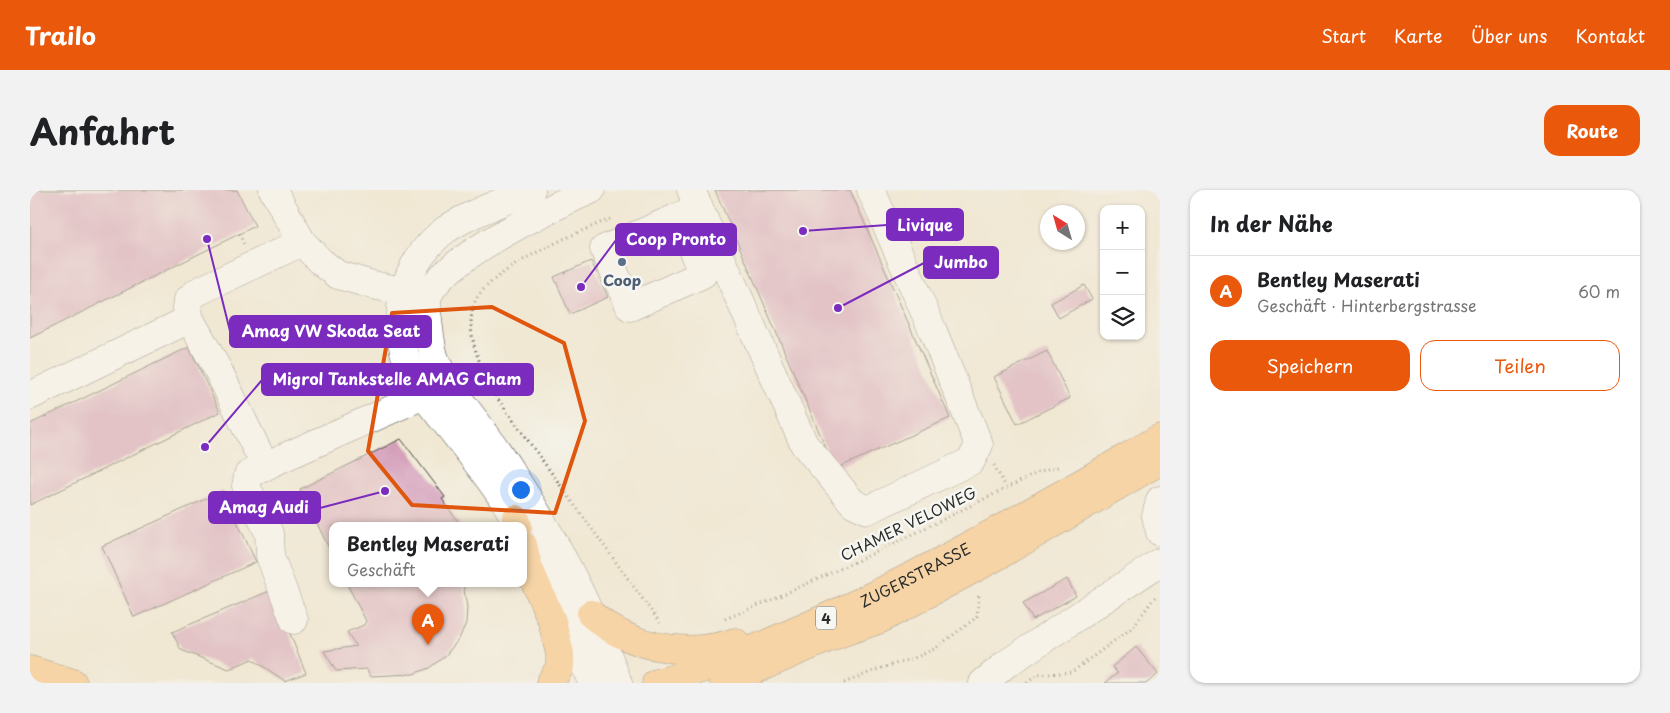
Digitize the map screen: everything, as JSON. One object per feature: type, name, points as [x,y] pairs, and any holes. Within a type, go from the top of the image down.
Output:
[{"type":"main road","name":"ZUGERSTRASSE","points":[[656,683],[747,652],[867,600],[989,536],[1160,438]]},
{"type":"main road","name":"ZUGERSTRASSE","points":[[724,683],[838,634],[881,619],[996,557],[1160,462]]},
{"type":"main road","points":[[591,614],[610,628],[643,642],[667,648],[712,648],[744,639],[810,612],[959,540],[989,536]]},
{"type":"main road","points":[[527,562],[552,621],[560,654],[560,667],[550,683]]},
{"type":"main road","name":"4","points":[[752,683],[831,648],[881,619]]},
{"type":"main road","points":[[30,670],[73,683]]},
{"type":"street","points":[[273,190],[302,242],[320,261],[338,275],[364,283],[416,294]]},
{"type":"street","points":[[531,190],[467,219],[440,234],[418,260],[410,274],[429,328],[434,357],[450,388],[486,435],[533,506],[591,614],[618,683]]},
{"type":"street","points":[[517,522],[462,443],[424,395],[408,365],[401,338],[400,315],[416,294],[439,280],[452,267],[478,249],[539,215],[591,190]]},
{"type":"street","points":[[689,205],[804,444],[854,503],[868,510],[971,461],[979,445],[933,331],[871,190]]},
{"type":"street","points":[[265,466],[218,370],[190,319],[187,308],[188,300],[197,292],[302,242]]},
{"type":"street","points":[[30,396],[190,319]]},
{"type":"street","points":[[294,620],[270,556],[269,533],[246,486],[248,475],[424,395]]},
{"type":"street","points":[[1160,500],[1156,516],[1160,532]]},
{"type":"street","points":[[527,538],[554,584],[592,683]]},
{"type":"street","points":[[983,683],[1006,664],[1160,562]]},
{"type":"path","points":[[616,216],[551,245],[512,267],[484,288],[478,295],[473,308],[471,332],[476,353],[490,388],[660,624],[668,626]]},
{"type":"path","name":"CHAMER VELOWEG","points":[[716,622],[771,600],[881,550],[1037,473],[1062,466]]},
{"type":"path","points":[[1027,683],[1037,675],[1072,672],[1133,627],[1160,589]]},
{"type":"path","points":[[844,683],[936,648],[977,618],[979,592]]},
{"type":"highlighted area","points":[[492,307],[564,343],[585,421],[555,513],[412,505],[368,451],[392,313]]},
{"type":"building","points":[[30,190],[237,190],[255,226],[30,338]]},
{"type":"building","points":[[715,190],[850,190],[950,418],[835,469]]},
{"type":"building","points":[[591,261],[608,297],[570,314],[554,277]]},
{"type":"building","points":[[1084,285],[1092,299],[1059,318],[1051,303]]},
{"type":"building","points":[[189,347],[220,412],[30,505],[30,424]]},
{"type":"building","points":[[1047,351],[1070,398],[1017,424],[994,377]]},
{"type":"building","points":[[401,439],[445,497],[442,499],[458,522],[329,522],[329,548],[300,489]]},
{"type":"building","points":[[223,491],[256,562],[134,617],[102,546]]},
{"type":"building","points":[[1067,579],[1076,596],[1033,620],[1023,603]]},
{"type":"building","points":[[349,587],[464,587],[467,607],[466,623],[459,639],[445,656],[429,668],[413,674],[370,676],[367,669],[336,671],[324,651],[356,646],[347,632],[364,625],[366,621]]},
{"type":"building","points":[[272,590],[306,673],[285,681],[252,659],[229,669],[181,650],[172,632]]},
{"type":"building","points":[[1136,647],[1158,674],[1147,683],[1105,683],[1118,673],[1112,667]]},
{"type":"place","name":"Livique","points":[[803,231]]},
{"type":"place","name":"Amag VW Skoda Seat","points":[[207,239]]},
{"type":"place","name":"Coop","points":[[622,262]]},
{"type":"place","name":"Coop Pronto","points":[[581,287]]},
{"type":"place","name":"Jumbo","points":[[838,308]]},
{"type":"place","name":"Migrol Tankstelle AMAG Cham","points":[[205,447]]},
{"type":"place","name":"Amag Audi","points":[[385,491]]},
{"type":"place","name":"Bentley Maserati","points":[[428,645]]}]
